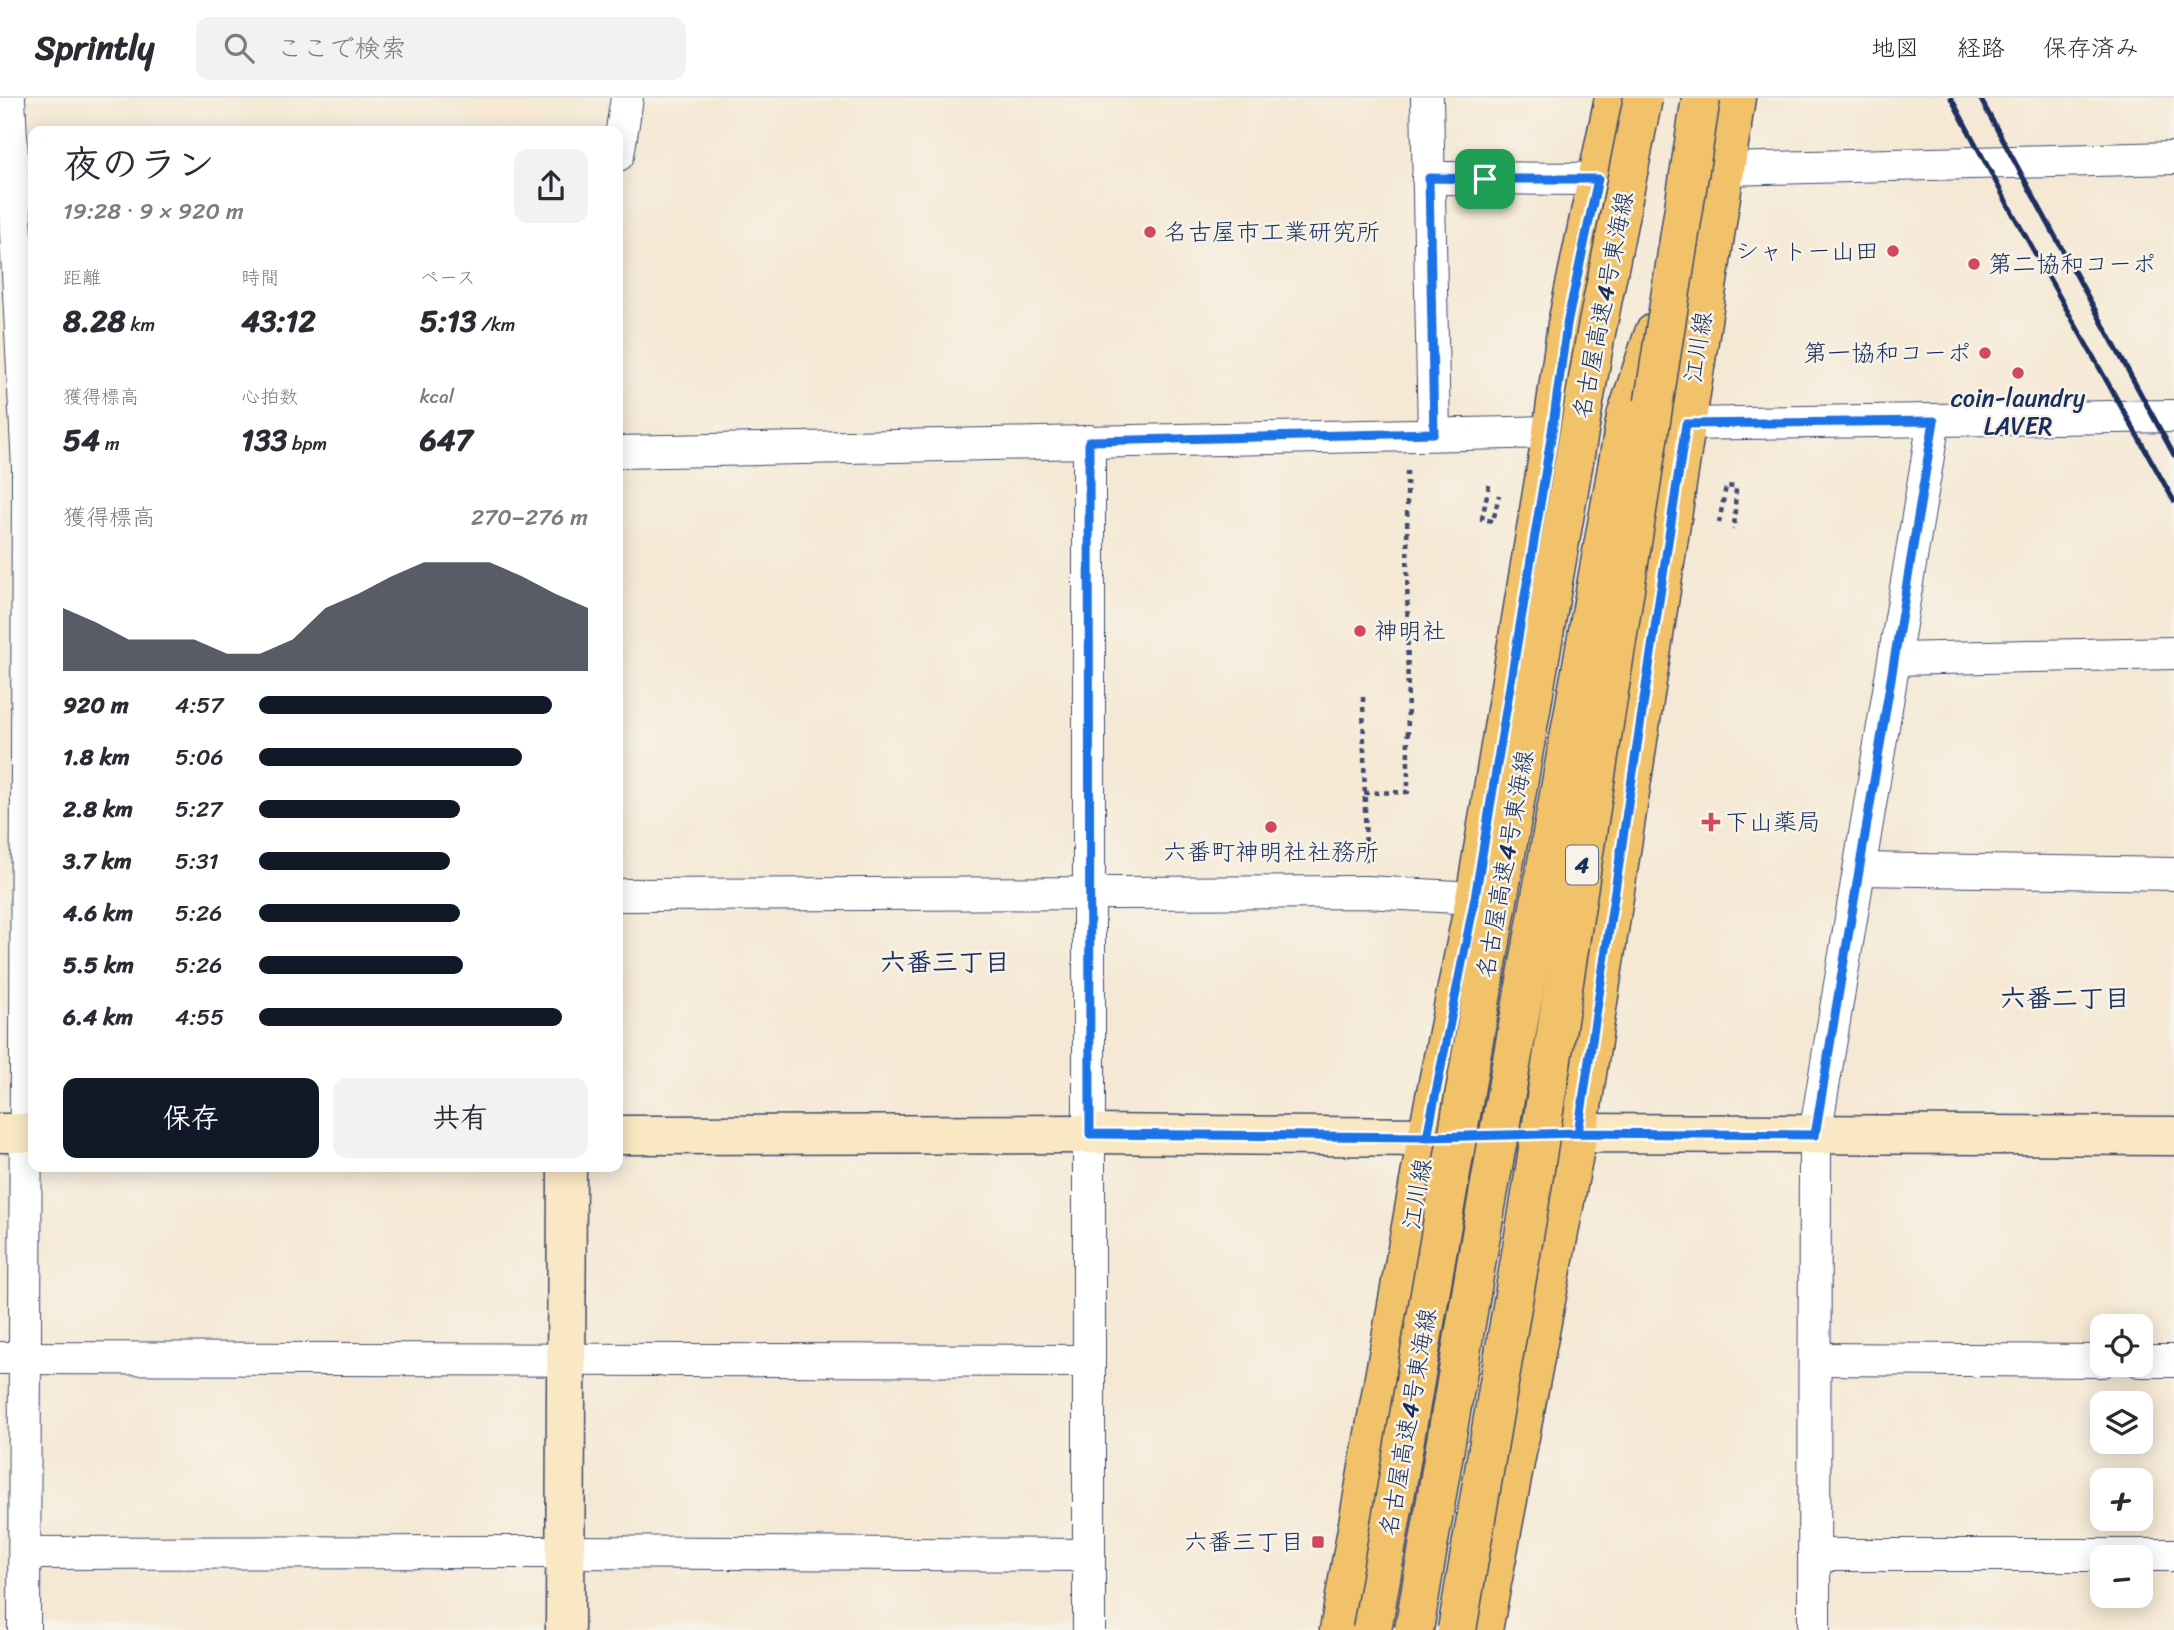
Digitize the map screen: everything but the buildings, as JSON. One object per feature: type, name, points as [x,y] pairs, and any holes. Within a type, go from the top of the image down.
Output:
[{"type":"main road","name":"江川線","points":[[1339,1630],[1427,1137],[1475,898],[1552,432],[1567,324],[1614,98]]},
{"type":"main road","name":"名古屋高速4号東海線","points":[[1372,1630],[1594,346],[1643,98]]},
{"type":"main road","name":"4","points":[[1457,1630],[1530,1201],[1701,98]]},
{"type":"main road","name":"江川線","points":[[1483,1630],[1578,1133],[1734,113]]},
{"type":"main road","points":[[1413,1630],[1626,417],[1712,161],[1734,113]]},
{"type":"street","points":[[9,98],[16,219],[22,705],[20,1133],[13,1358],[25,1553],[24,1630]]},
{"type":"street","points":[[623,126],[627,98]]},
{"type":"street","points":[[1420,433],[1429,178],[1427,98]]},
{"type":"street","points":[[1725,169],[2174,158]]},
{"type":"street","points":[[1429,178],[1598,179]]},
{"type":"street","points":[[1686,424],[2174,416]]},
{"type":"street","points":[[1814,1630],[1815,1135],[1934,421]]},
{"type":"street","points":[[623,452],[1552,432]]},
{"type":"street","points":[[1089,441],[1089,1630]]},
{"type":"street","points":[[1895,659],[2174,653]]},
{"type":"street","points":[[1860,869],[2174,874]]},
{"type":"street","points":[[623,895],[1366,892],[1475,898]]},
{"type":"street","points":[[623,1135],[1090,1134],[1427,1137],[1578,1133],[2174,1136]]},
{"type":"street","points":[[565,1630],[567,1172]]},
{"type":"street","points":[[13,1358],[1089,1361]]},
{"type":"street","points":[[1815,1359],[2090,1361]]},
{"type":"street","points":[[2153,1361],[2174,1361]]},
{"type":"street","points":[[25,1553],[1089,1555]]},
{"type":"street","points":[[1814,1555],[2174,1555]]},
{"type":"path","points":[[1364,793],[1408,792],[1420,433]]},
{"type":"path","points":[[1489,485],[1482,519],[1493,521],[1499,495]]},
{"type":"path","points":[[1719,523],[1726,486],[1736,487],[1734,530]]},
{"type":"path","points":[[1363,697],[1366,892]]},
{"type":"railway","points":[[1951,98],[2174,501]]},
{"type":"railway","points":[[1980,98],[2174,455]]},
{"type":"place","name":"名古屋市工業研究所","points":[[1150,232]]},
{"type":"place","name":"シャトー山田","points":[[1893,251]]},
{"type":"place","name":"第二協和コーポ","points":[[1974,264]]},
{"type":"place","name":"第一協和コーポ","points":[[1985,353]]},
{"type":"place","name":"coin-laundry LAVER","points":[[2018,373]]},
{"type":"place","name":"神明社","points":[[1360,631]]},
{"type":"place","name":"下山薬局","points":[[1711,822]]},
{"type":"place","name":"六番町神明社社務所","points":[[1271,827]]},
{"type":"place","name":"六番三丁目","points":[[1318,1542]]},
{"type":"district","name":"六番三丁目","points":[[945,962]]},
{"type":"district","name":"六番二丁目","points":[[2065,998]]},
{"type":"route","points":[[1485,179],[1429,178],[1434,433],[1089,441],[1090,1134],[1427,1137],[1578,1133],[1815,1135],[1934,421],[1686,424],[1578,1133],[1502,1135],[1427,1137],[1475,898],[1552,432],[1567,324],[1598,179],[1485,179]]}]
